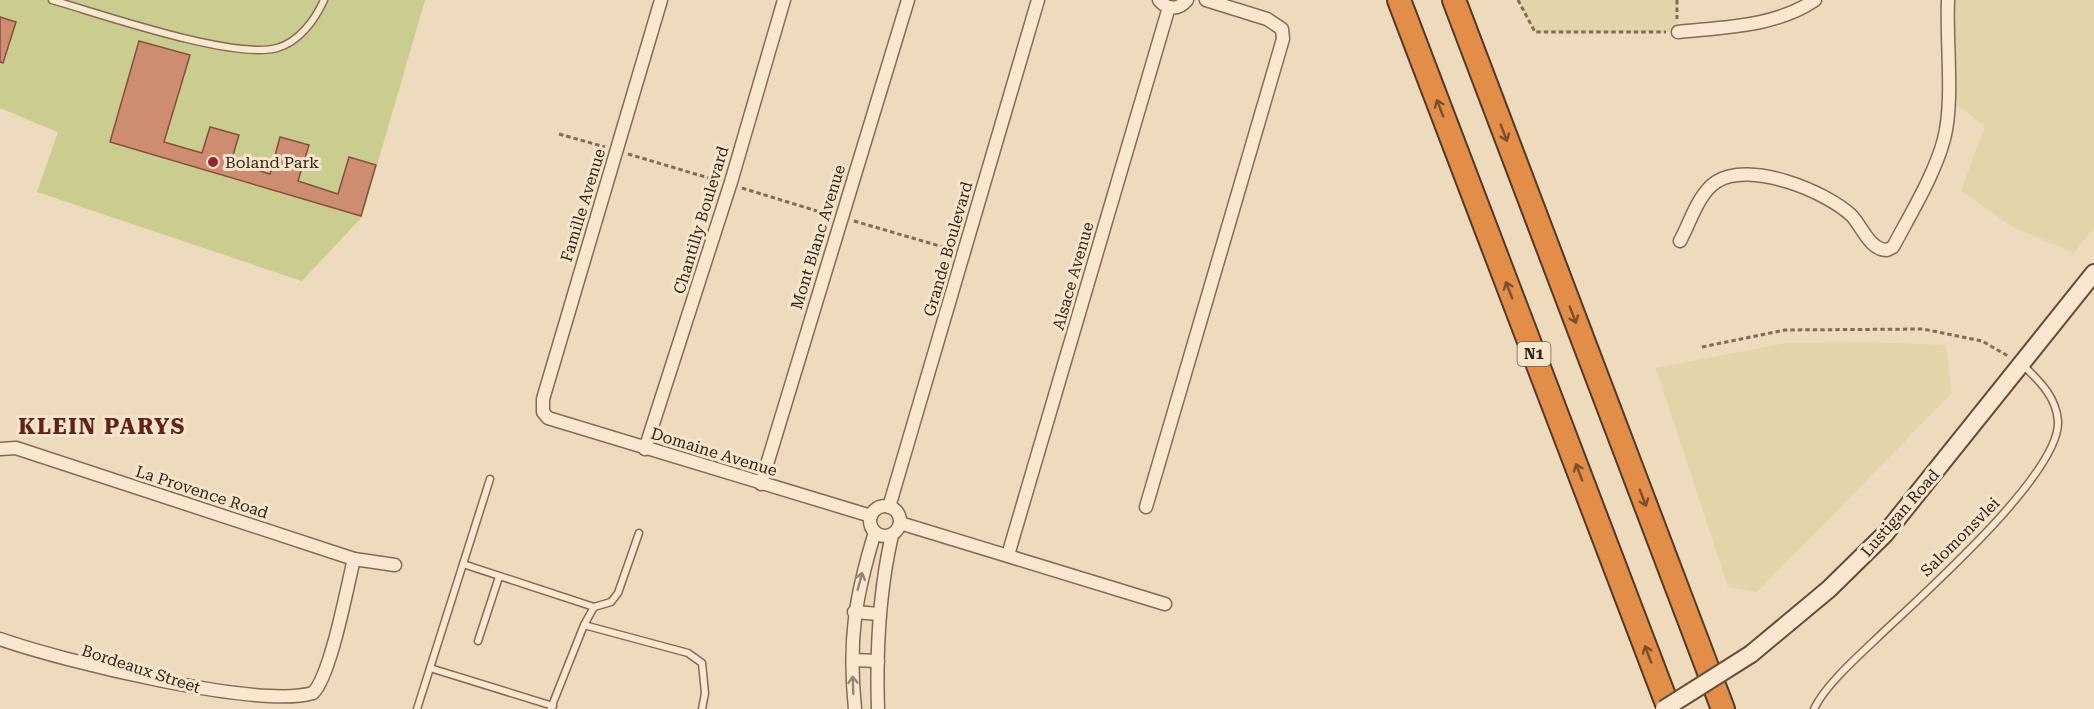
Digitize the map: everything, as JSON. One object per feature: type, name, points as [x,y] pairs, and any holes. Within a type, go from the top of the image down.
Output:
[{"type":"highway","name":"N1","points":[[1399,0],[1669,709]]},
{"type":"highway","points":[[1454,0],[1723,709]]},
{"type":"main road","name":"Lustigan Road","points":[[1664,709],[1751,654],[1829,589],[1885,534],[2094,273]]},
{"type":"street","name":"Famille Avenue","points":[[548,418],[543,412],[543,399],[661,0]]},
{"type":"street","name":"Chantilly Boulevard","points":[[645,449],[730,184],[784,0]]},
{"type":"street","name":"Mont Blanc Avenue","points":[[761,484],[908,0]]},
{"type":"street","name":"Grande Boulevard","points":[[889,507],[1038,0]]},
{"type":"street","points":[[1164,4],[1178,7],[1187,0]]},
{"type":"street","points":[[1146,507],[1283,39],[1282,29],[1272,20],[1206,0]]},
{"type":"street","points":[[1678,32],[1771,20],[1797,12],[1815,0]]},
{"type":"street","points":[[1680,241],[1711,186],[1729,176],[1751,176],[1784,180],[1818,194],[1852,216],[1876,247],[1887,250],[1893,247],[1920,195],[1944,139],[1947,119],[1948,0]]},
{"type":"street","name":"Alsace Avenue","points":[[1008,555],[1164,4]]},
{"type":"street","name":"Domaine Avenue","points":[[548,418],[872,516]]},
{"type":"street","name":"La Provence Road","points":[[0,449],[16,448],[354,559],[395,565]]},
{"type":"street","points":[[878,709],[879,614],[883,574],[892,535],[900,523],[899,516],[889,507],[879,507],[870,522],[875,532],[883,536],[892,535]]},
{"type":"street","points":[[900,523],[1165,604]]},
{"type":"street","points":[[855,709],[854,612],[859,585],[875,532]]},
{"type":"street","points":[[261,708],[298,703],[313,693],[324,675],[354,559]]},
{"type":"street","points":[[854,612],[879,614]]},
{"type":"street","name":"Bordeaux Street","points":[[0,639],[143,690]]},
{"type":"street","points":[[853,660],[878,661]]},
{"type":"lane","points":[[52,0],[204,43],[263,50],[278,48],[292,42],[319,12],[324,0]]},
{"type":"lane","name":"Salomonsvlei","points":[[1814,709],[1853,661],[2018,497],[2047,458],[2056,440],[2056,409],[2051,395],[2022,364]]},
{"type":"lane","points":[[417,709],[490,478]]},
{"type":"lane","points":[[463,564],[594,607],[611,602],[618,593],[639,533]]},
{"type":"lane","points":[[478,641],[499,577]]},
{"type":"lane","points":[[430,668],[552,708],[584,625],[594,607]]},
{"type":"lane","points":[[584,625],[688,653],[702,663],[705,693],[702,709]]},
{"type":"path","points":[[1518,0],[1535,32],[1678,32],[1677,0]]},
{"type":"path","points":[[560,134],[963,254]]},
{"type":"path","points":[[1702,347],[1785,330],[1923,329],[1982,340],[2022,364]]},
{"type":"shaded area","points":[[1518,0],[1677,0],[1678,32],[1535,32]]},
{"type":"shaded area","points":[[1948,0],[2094,0],[2094,227],[2074,253],[2013,227],[1961,191],[1985,126],[1947,98]]},
{"type":"shaded area","points":[[1865,342],[1946,345],[1952,393],[1757,592],[1728,587],[1656,368],[1786,343]]},
{"type":"green space","name":"Boland Park","points":[[0,0],[425,0],[362,217],[302,281],[37,192],[58,132],[0,108]]},
{"type":"building","points":[[0,17],[16,22],[3,63],[0,62]]},
{"type":"building","points":[[139,41],[190,55],[164,142],[202,153],[210,127],[239,135],[231,162],[270,174],[280,137],[309,145],[298,181],[338,194],[349,157],[376,165],[361,216],[110,142]]},
{"type":"place","name":"Boland Park","points":[[213,162]]},
{"type":"district","name":"KLEIN PARYS","points":[[102,426]]}]
